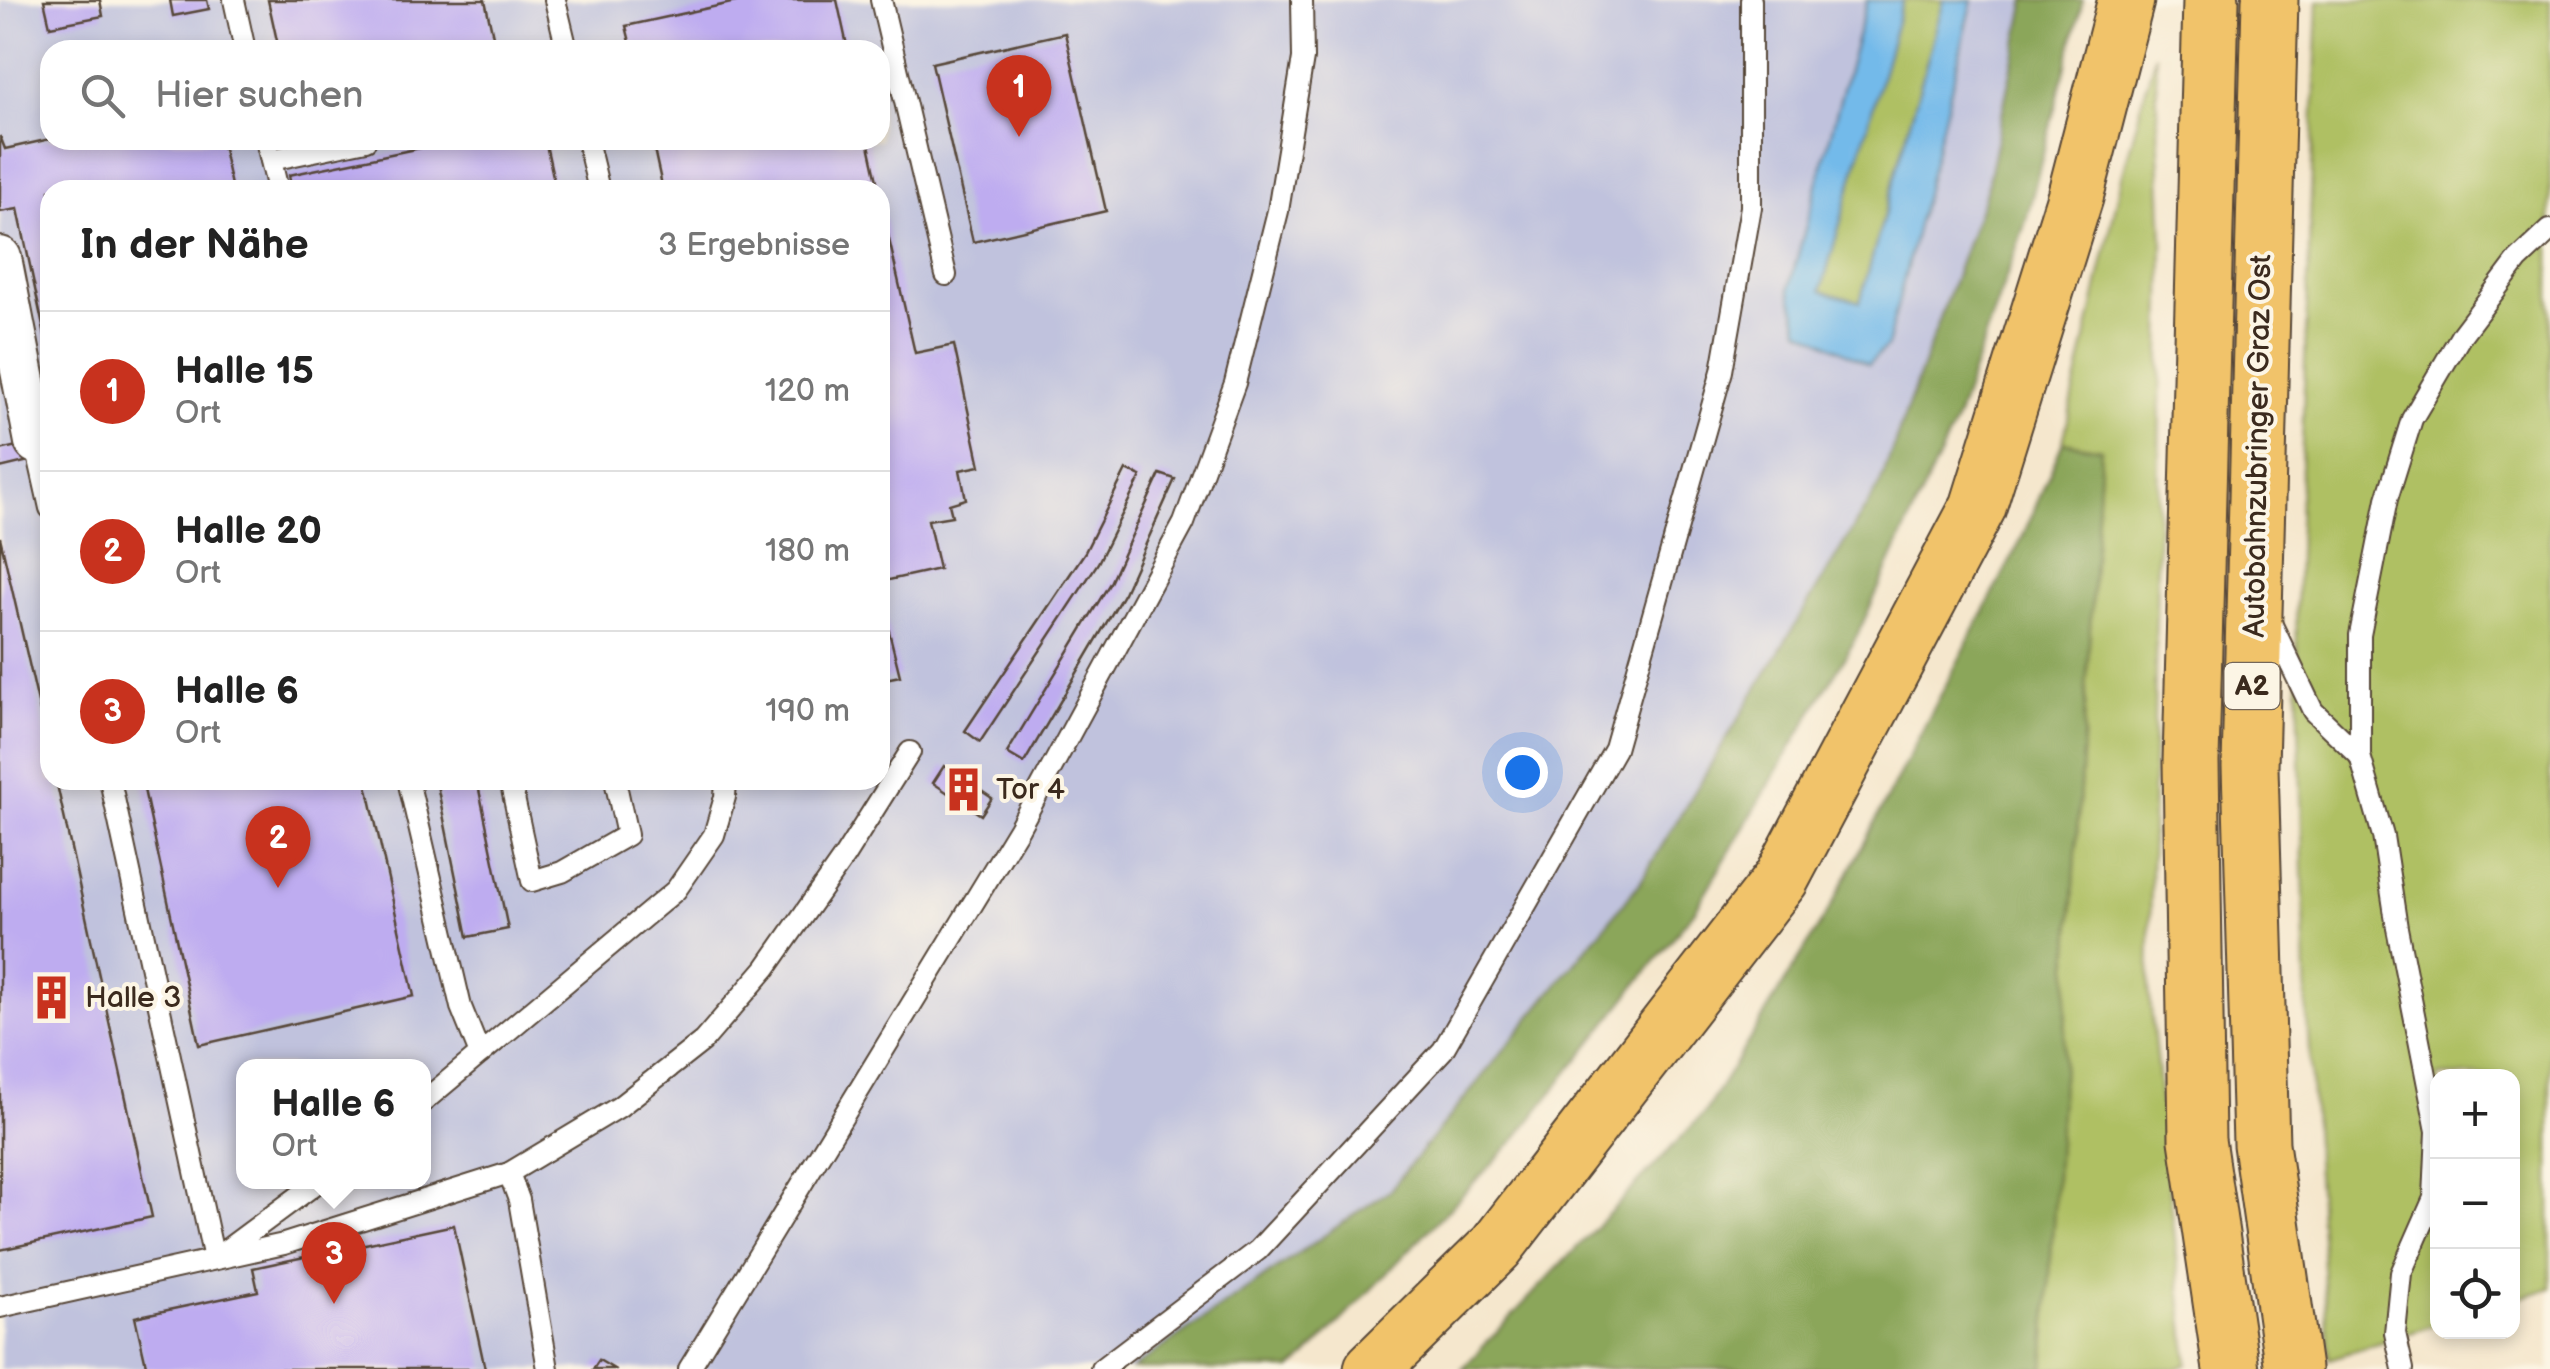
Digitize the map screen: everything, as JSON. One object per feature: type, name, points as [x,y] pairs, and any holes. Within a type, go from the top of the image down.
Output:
[{"type":"highway","points":[[1372,1369],[1496,1247],[1781,878],[1978,507],[2075,197],[2126,0]]},
{"type":"highway","name":"Autobahnzubringer Graz Ost","points":[[2211,0],[2192,802],[2197,1140],[2231,1369]]},
{"type":"highway","name":"Autobahnzubringer Graz Ost","points":[[2270,0],[2250,767],[2261,1144],[2294,1369]]},
{"type":"street","points":[[0,258],[38,450]]},
{"type":"lane","points":[[234,0],[243,40]]},
{"type":"lane","points":[[556,0],[565,40]]},
{"type":"lane","points":[[880,0],[890,40]]},
{"type":"lane","points":[[690,1369],[1018,828],[1184,523],[1234,383],[1278,211],[1303,58],[1302,0]]},
{"type":"lane","points":[[1101,1369],[1258,1250],[1443,1050],[1615,749],[1722,371],[1752,207],[1751,0]]},
{"type":"lane","points":[[890,42],[946,275]]},
{"type":"lane","points":[[268,150],[276,180]]},
{"type":"lane","points":[[589,150],[597,180]]},
{"type":"lane","points":[[2403,1369],[2395,1333],[2402,1272],[2434,1198],[2437,1131],[2383,836],[2360,756],[2360,635],[2387,500],[2412,419],[2462,334],[2518,260],[2550,230]]},
{"type":"lane","points":[[38,450],[40,460]]},
{"type":"lane","points":[[2256,586],[2313,711],[2360,756]]},
{"type":"lane","points":[[890,784],[910,752]]},
{"type":"lane","points":[[112,790],[214,1260]]},
{"type":"lane","points":[[410,790],[461,1007],[480,1054]]},
{"type":"lane","points":[[512,790],[532,880],[562,872],[627,836],[618,790]]},
{"type":"lane","points":[[431,1095],[676,890],[714,835],[725,790]]},
{"type":"lane","points":[[0,1307],[284,1244],[509,1173],[619,1108],[703,1041],[766,968],[844,858],[886,790]]},
{"type":"lane","points":[[509,1173],[519,1200],[548,1369]]},
{"type":"lane","points":[[214,1260],[309,1189]]},
{"type":"shaded area","points":[[0,0],[2026,0],[1986,191],[1880,484],[1639,884],[1390,1190],[1132,1369],[0,1369]]},
{"type":"green space","points":[[1903,0],[1944,0],[1860,302],[1821,291]]},
{"type":"green space","points":[[2026,0],[2083,0],[2025,224],[1956,419],[1855,640],[1695,910],[1515,1140],[1306,1357],[1291,1369],[1132,1369],[1390,1190],[1639,884],[1880,484],[1986,191]]},
{"type":"green space","points":[[2318,0],[2550,0],[2550,1288],[2520,1298],[2520,1069],[2430,1069],[2430,1326],[2329,1359],[2307,1018],[2296,611]]},
{"type":"green space","points":[[2155,54],[2163,243],[2149,989],[2188,1364],[2176,1369],[2044,1369],[2101,449],[2063,442],[2122,177]]},
{"type":"green space","points":[[2063,442],[2101,449],[2044,1369],[1462,1369],[1705,1112],[1832,905],[2023,536]]},
{"type":"water","points":[[1867,0],[1903,0],[1821,291],[1860,302],[1944,0],[1973,0],[1887,347],[1868,364],[1800,329],[1789,288]]},
{"type":"building","points":[[44,0],[100,0],[103,16],[50,26]]},
{"type":"building","points":[[170,0],[207,0],[209,9],[173,16]]},
{"type":"building","points":[[268,0],[485,0],[494,40],[277,40]]},
{"type":"building","points":[[745,0],[837,0],[846,40],[630,40],[626,26]]},
{"type":"building","points":[[1065,33],[1106,211],[973,242],[932,63]]},
{"type":"building","points":[[0,136],[5,149],[40,141],[40,150],[223,150],[230,180],[40,180],[40,312],[18,209],[0,212]]},
{"type":"building","points":[[410,150],[547,150],[554,180],[290,180],[289,175]]},
{"type":"building","points":[[654,150],[870,150],[877,180],[661,180]]},
{"type":"building","points":[[890,244],[915,353],[954,345],[980,466],[960,470],[966,499],[949,504],[952,516],[928,520],[939,569],[890,580]]},
{"type":"building","points":[[40,440],[40,458],[0,468],[0,450]]},
{"type":"building","points":[[1126,470],[1141,476],[1098,563],[980,742],[965,731],[1085,552]]},
{"type":"building","points":[[1160,474],[1175,479],[1124,593],[1024,763],[1007,753],[1110,583]]},
{"type":"building","name":"Halle 3","points":[[0,537],[40,711],[40,790],[58,790],[152,1217],[0,1250]]},
{"type":"building","points":[[890,636],[900,676],[890,678]]},
{"type":"building","name":"Tor 4","points":[[944,766],[992,798],[981,815],[933,783]]},
{"type":"building","points":[[144,790],[368,790],[414,996],[199,1045]]},
{"type":"building","points":[[438,790],[479,790],[508,929],[468,937]]},
{"type":"building","points":[[454,1225],[485,1369],[147,1369],[135,1317],[258,1291],[253,1268]]},
{"type":"building","points":[[599,1360],[614,1369],[593,1369]]},
{"type":"place","name":"Halle 15","points":[[1019,137]]},
{"type":"place","name":"Tor 4","points":[[963,790]]},
{"type":"place","name":"Halle 20","points":[[278,888]]},
{"type":"place","name":"Halle 3","points":[[52,998]]},
{"type":"place","name":"Halle 6","points":[[334,1304]]}]
